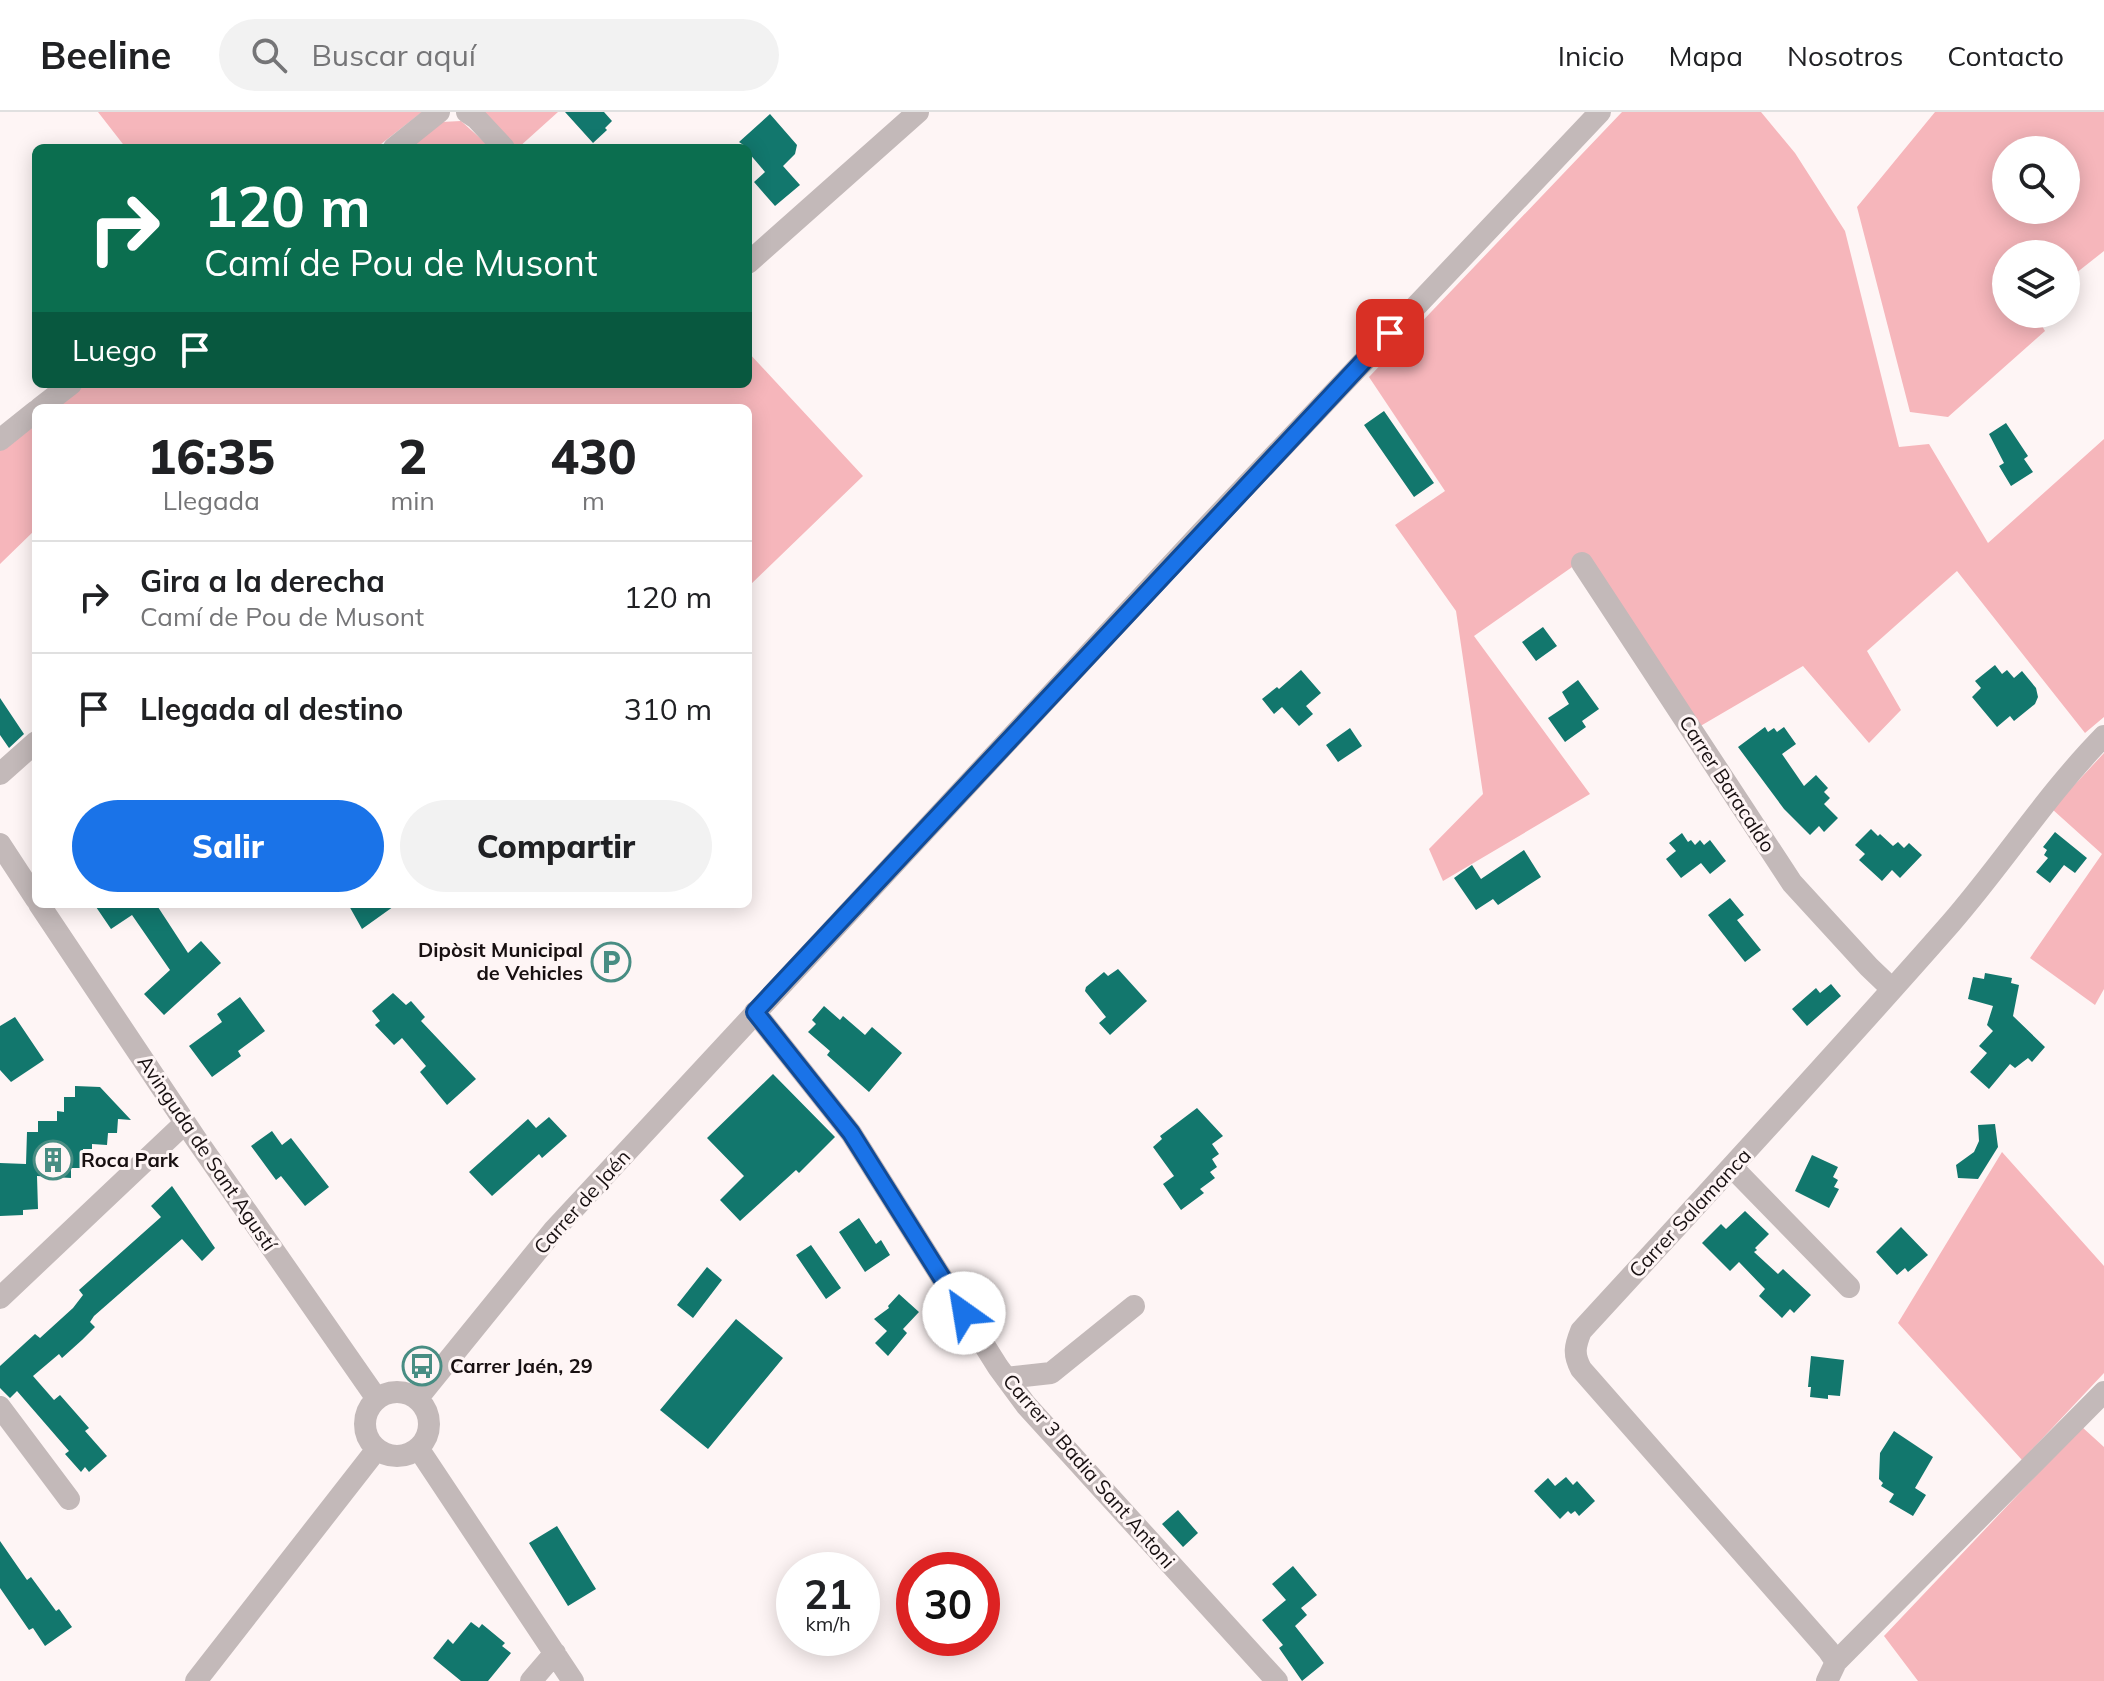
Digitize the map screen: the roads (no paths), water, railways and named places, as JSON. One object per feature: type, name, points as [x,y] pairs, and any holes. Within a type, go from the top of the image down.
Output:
[{"type":"street","points":[[399,144],[439,112]]},
{"type":"street","points":[[467,112],[500,144]]},
{"type":"street","points":[[752,259],[918,112]]},
{"type":"street","name":"Carrer de Jaén","points":[[417,1399],[554,1230],[742,1019],[1600,112]]},
{"type":"street","points":[[46,404],[66,388]]},
{"type":"street","points":[[0,440],[32,415]]},
{"type":"street","name":"Carrer Baracaldo","points":[[1582,563],[1792,883],[1892,989]]},
{"type":"street","name":"Carrer Salamanca","points":[[1832,1672],[1828,1650],[1581,1369],[1575,1359],[1575,1345],[1581,1331],[1953,920],[2036,812],[2097,744]]},
{"type":"street","points":[[0,774],[32,746]]},
{"type":"street","points":[[0,844],[32,893]]},
{"type":"street","name":"Avinguda de Sant Agustí","points":[[42,908],[185,1123],[377,1399]]},
{"type":"street","name":"Carrer 3 Badia Sant Antoni","points":[[742,1019],[851,1133],[1026,1405],[1277,1681]]},
{"type":"street","points":[[0,1298],[185,1123]]},
{"type":"street","points":[[1732,1167],[1849,1287]]},
{"type":"street","points":[[1006,1378],[1051,1373],[1134,1306]]},
{"type":"street","points":[[397,1392],[417,1399],[428,1415],[429,1425],[427,1435],[418,1448],[394,1456],[377,1449],[365,1428],[366,1417],[377,1399],[397,1392]]},
{"type":"street","points":[[1832,1672],[2104,1392]]},
{"type":"street","points":[[0,1407],[69,1499]]},
{"type":"street","points":[[418,1448],[573,1681]]},
{"type":"street","points":[[196,1681],[377,1449]]},
{"type":"street","points":[[531,1681],[555,1653]]},
{"type":"place","name":"Dipòsit Municipal de Vehicles","points":[[611,962]]},
{"type":"place","name":"Roca Park","points":[[53,1160]]},
{"type":"place","name":"Carrer Jaén, 29","points":[[422,1366]]}]
